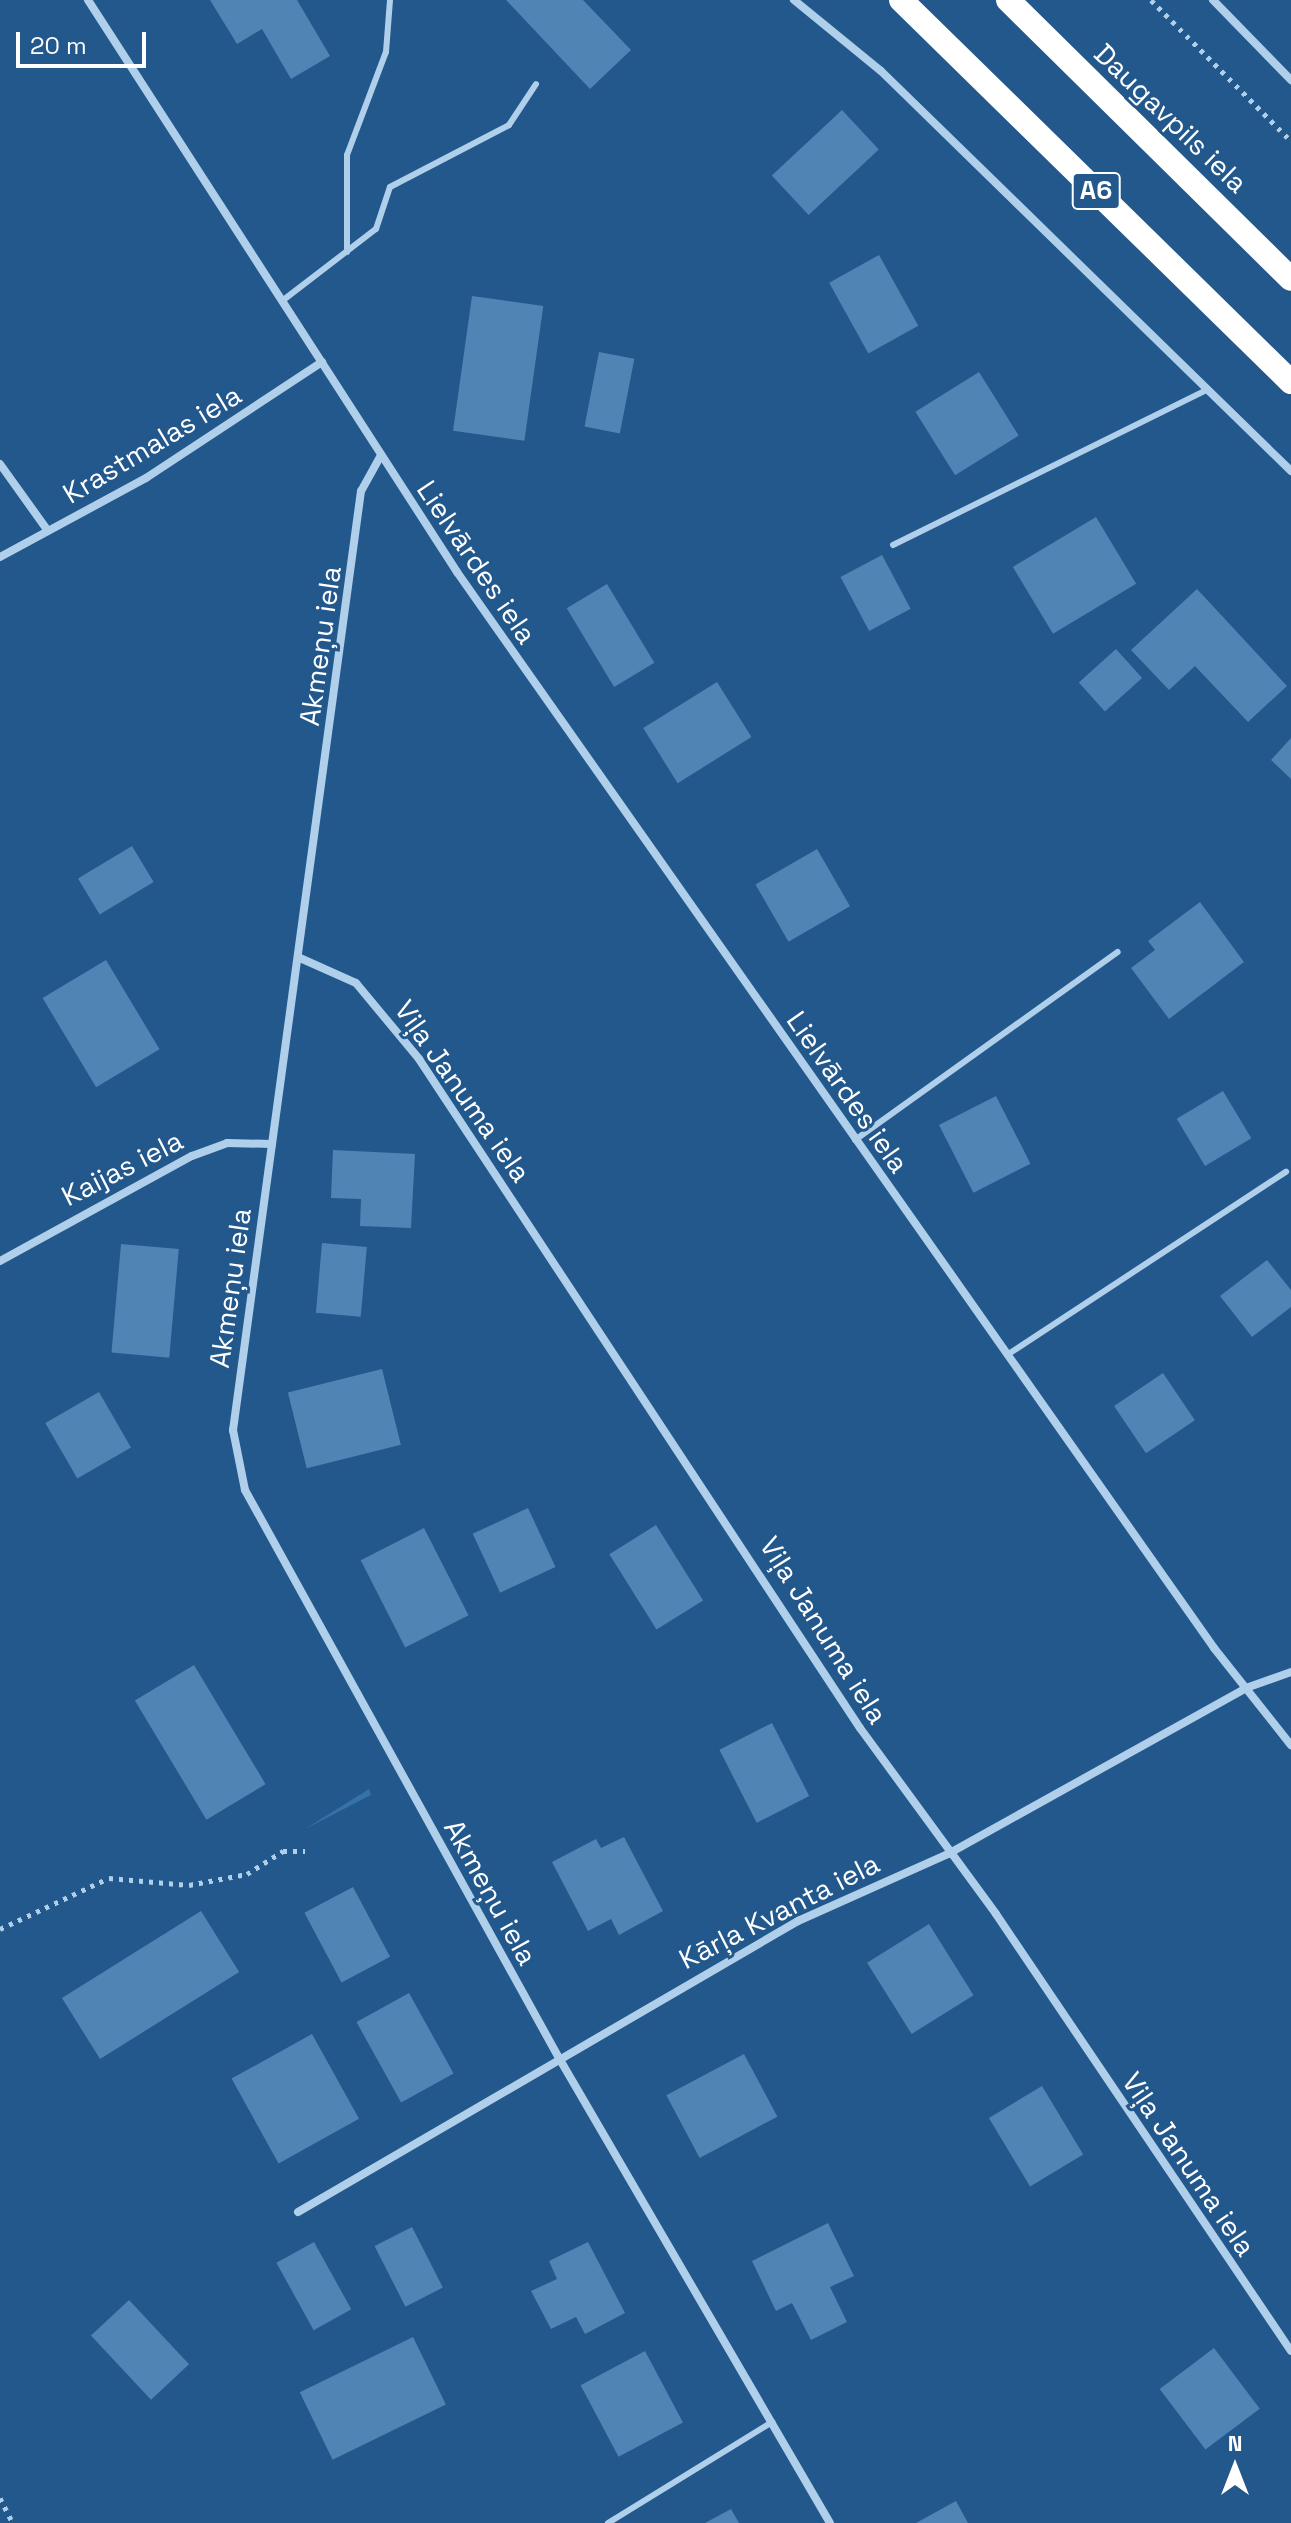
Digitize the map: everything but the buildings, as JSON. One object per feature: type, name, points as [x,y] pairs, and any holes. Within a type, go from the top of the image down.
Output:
[{"type":"highway","name":"A6","points":[[901,0],[1291,382]]},
{"type":"highway","name":"Daugavpils iela","points":[[1008,0],[1291,279]]},
{"type":"street","points":[[88,0],[380,457]]},
{"type":"street","points":[[794,0],[881,71],[1291,471]]},
{"type":"street","points":[[1213,0],[1291,80]]},
{"type":"street","name":"Krastmalas iela","points":[[0,557],[146,478],[322,362]]},
{"type":"street","name":"Akmeņu iela","points":[[380,457],[361,491],[300,958],[233,1430],[245,1490],[559,2058],[830,2523]]},
{"type":"street","name":"Lielvārdes iela","points":[[380,457],[1007,1355],[1246,1688],[1291,1745]]},
{"type":"street","points":[[0,464],[48,531]]},
{"type":"street","name":"Viļa Januma iela","points":[[300,958],[356,983],[419,1059],[948,1854],[1291,2351]]},
{"type":"street","name":"Kaijas iela","points":[[0,1261],[192,1156],[227,1143],[272,1144]]},
{"type":"street","name":"Kārļa Kvanta iela","points":[[298,2212],[798,1921],[948,1854],[1246,1688],[1291,1672]]},
{"type":"lane","points":[[347,252],[347,155],[386,52],[390,0]]},
{"type":"lane","points":[[282,301],[376,229],[390,187],[509,125],[536,84]]},
{"type":"lane","points":[[893,545],[1207,390]]},
{"type":"lane","points":[[855,1140],[1118,952]]},
{"type":"lane","points":[[1007,1355],[1286,1172]]},
{"type":"lane","points":[[608,2523],[772,2422]]},
{"type":"path","points":[[1151,0],[1291,141]]},
{"type":"path","points":[[0,1929],[109,1878],[189,1885],[247,1874],[281,1848],[305,1851]]},
{"type":"path","points":[[0,2498],[13,2523]]},
{"type":"shaded area","points":[[369,1789],[371,1795],[305,1829]]}]
